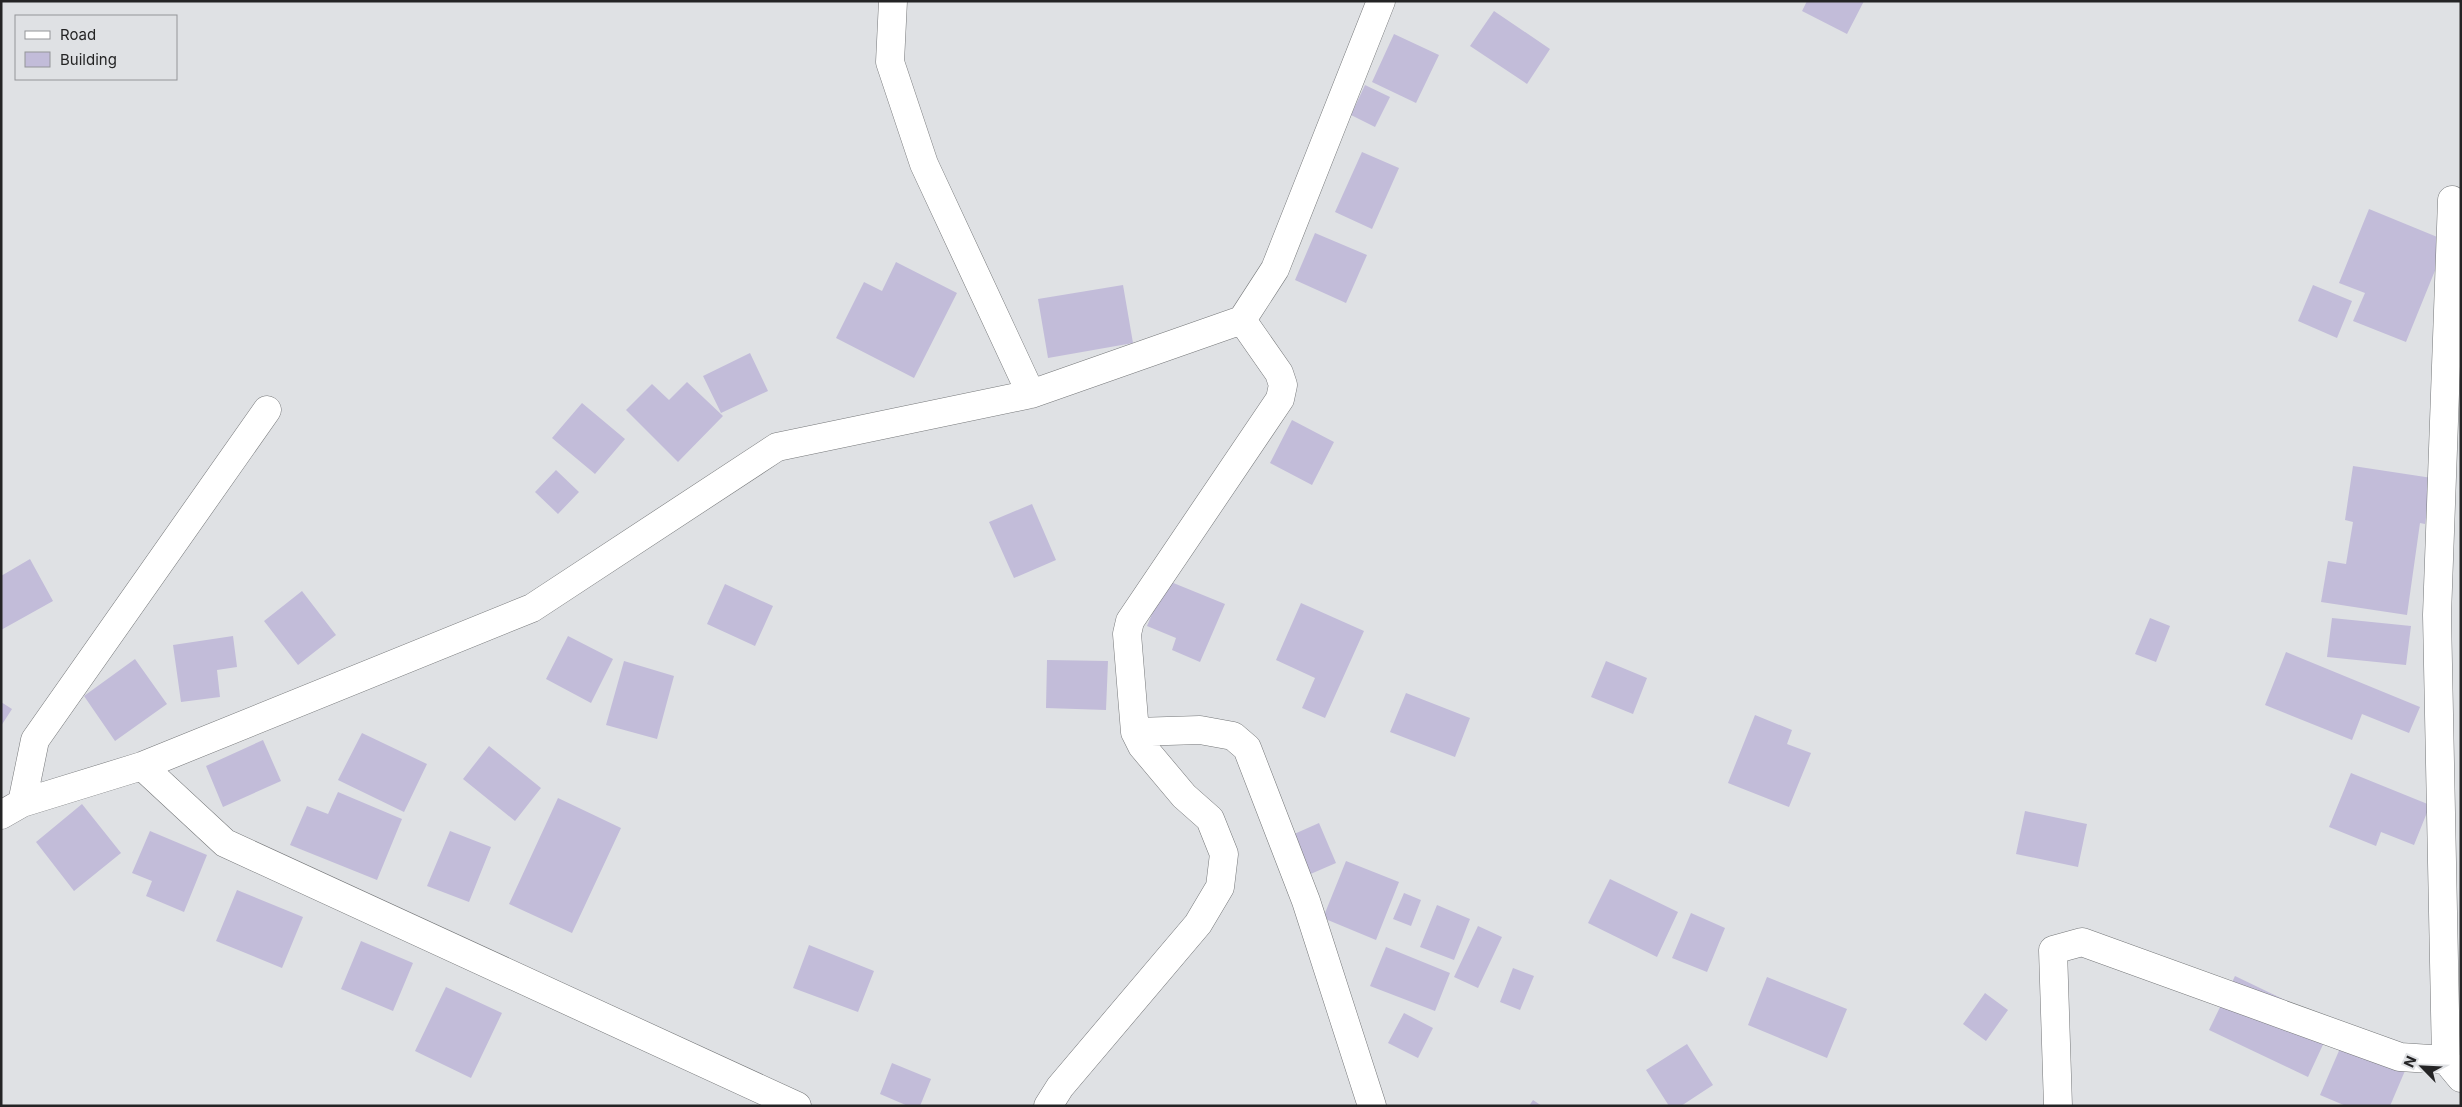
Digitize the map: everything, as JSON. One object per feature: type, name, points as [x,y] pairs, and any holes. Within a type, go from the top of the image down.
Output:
[{"type":"street","points":[[893,1],[890,62],[924,164],[1032,394]]},
{"type":"street","points":[[12,809],[142,766],[532,608],[777,447],[1032,394],[1242,320],[1275,269],[1381,1]]},
{"type":"street","points":[[2058,1106],[2053,950],[2082,942],[2400,1057],[2453,1069],[2437,615],[2452,200]]},
{"type":"street","points":[[1048,1106],[1060,1087],[1198,924],[1220,887],[1224,854],[1210,819],[1184,796],[1142,746],[1135,732],[1127,634],[1130,622],[1280,399],[1284,385],[1279,373],[1242,320]]},
{"type":"street","points":[[12,809],[36,740],[267,410]]},
{"type":"street","points":[[1135,732],[1200,730],[1233,736],[1247,748],[1306,901],[1372,1106]]},
{"type":"street","points":[[142,766],[225,842],[797,1106]]},
{"type":"building","points":[[1807,1],[1864,1],[1847,34],[1802,11]]},
{"type":"building","points":[[1494,11],[1550,49],[1527,84],[1470,46]]},
{"type":"building","points":[[1394,34],[1439,55],[1416,103],[1372,82]]},
{"type":"building","points":[[1365,85],[1390,97],[1375,127],[1351,115]]},
{"type":"building","points":[[1362,152],[1399,168],[1372,229],[1335,212]]},
{"type":"building","points":[[2369,209],[2447,241],[2406,342],[2353,321],[2365,293],[2339,283]]},
{"type":"building","points":[[1315,233],[1367,255],[1346,303],[1295,280]]},
{"type":"building","points":[[896,262],[957,293],[914,378],[836,338],[864,282],[882,291]]},
{"type":"building","points":[[1123,285],[1133,343],[1048,358],[1038,299]]},
{"type":"building","points":[[2313,285],[2352,301],[2337,338],[2298,321]]},
{"type":"building","points":[[750,353],[768,391],[721,413],[703,376]]},
{"type":"building","points":[[687,382],[723,416],[678,462],[626,410],[652,384],[669,400]]},
{"type":"building","points":[[582,403],[625,439],[595,474],[552,438]]},
{"type":"building","points":[[1292,420],[1334,442],[1312,485],[1270,463]]},
{"type":"building","points":[[2353,466],[2432,478],[2425,524],[2420,523],[2407,615],[2321,602],[2328,561],[2346,564],[2353,522],[2345,520]]},
{"type":"building","points":[[556,470],[579,492],[558,514],[535,492]]},
{"type":"building","points":[[1032,504],[1056,560],[1014,578],[989,522]]},
{"type":"building","points":[[30,559],[53,601],[1,630],[1,576]]},
{"type":"building","points":[[1166,580],[1225,604],[1200,662],[1172,650],[1176,638],[1147,626]]},
{"type":"building","points":[[725,584],[773,606],[755,646],[707,624]]},
{"type":"building","points":[[302,591],[336,635],[298,665],[264,621]]},
{"type":"building","points":[[1301,603],[1364,631],[1325,718],[1302,708],[1315,678],[1276,660]]},
{"type":"building","points":[[2150,618],[2170,626],[2156,662],[2135,654]]},
{"type":"building","points":[[2332,618],[2411,626],[2406,665],[2327,657]]},
{"type":"building","points":[[233,636],[237,667],[217,670],[220,697],[181,702],[173,645]]},
{"type":"building","points":[[568,636],[613,659],[591,703],[546,679]]},
{"type":"building","points":[[2286,652],[2420,707],[2409,733],[2362,714],[2352,740],[2265,705]]},
{"type":"building","points":[[135,659],[167,704],[115,741],[84,696]]},
{"type":"building","points":[[1047,660],[1108,661],[1106,710],[1046,708]]},
{"type":"building","points":[[624,661],[674,676],[657,739],[606,725]]},
{"type":"building","points":[[1606,661],[1647,678],[1633,714],[1591,697]]},
{"type":"building","points":[[1406,693],[1470,718],[1455,757],[1390,732]]},
{"type":"building","points":[[1,702],[12,709],[1,726]]},
{"type":"building","points":[[1755,715],[1792,730],[1787,744],[1811,753],[1789,807],[1728,783]]},
{"type":"building","points":[[362,733],[427,764],[404,812],[338,780]]},
{"type":"building","points":[[263,740],[281,781],[223,807],[206,766]]},
{"type":"building","points":[[489,746],[541,788],[515,821],[463,779]]},
{"type":"building","points":[[2351,773],[2430,805],[2414,845],[2381,832],[2376,846],[2329,827]]},
{"type":"building","points":[[338,792],[402,819],[377,880],[290,845],[307,806],[328,814]]},
{"type":"building","points":[[558,798],[621,828],[572,933],[509,904]]},
{"type":"building","points":[[82,804],[121,853],[74,891],[36,842]]},
{"type":"building","points":[[2025,811],[2087,824],[2078,867],[2016,854]]},
{"type":"building","points":[[1319,823],[1336,863],[1299,879],[1283,839]]},
{"type":"building","points":[[150,831],[207,855],[184,912],[146,896],[152,881],[132,873]]},
{"type":"building","points":[[450,831],[491,847],[469,902],[427,886]]},
{"type":"building","points":[[1346,861],[1399,882],[1376,940],[1323,918]]},
{"type":"building","points":[[1610,879],[1678,912],[1657,957],[1588,923]]},
{"type":"building","points":[[237,890],[303,917],[282,968],[216,941]]},
{"type":"building","points":[[1404,893],[1421,900],[1411,926],[1393,919]]},
{"type":"building","points":[[1437,905],[1470,919],[1454,960],[1420,947]]},
{"type":"building","points":[[1691,913],[1725,928],[1707,972],[1672,958]]},
{"type":"building","points":[[1478,926],[1502,937],[1478,988],[1454,977]]},
{"type":"building","points":[[361,941],[413,963],[393,1011],[341,989]]},
{"type":"building","points":[[809,945],[874,971],[858,1012],[793,988]]},
{"type":"building","points":[[1386,947],[1450,973],[1435,1011],[1370,986]]},
{"type":"building","points":[[1513,968],[1534,976],[1520,1010],[1500,1002]]},
{"type":"building","points":[[2235,976],[2333,1023],[2308,1077],[2209,1030]]},
{"type":"building","points":[[1767,977],[1847,1009],[1827,1058],[1748,1025]]},
{"type":"building","points":[[446,987],[502,1013],[471,1078],[415,1051]]},
{"type":"building","points":[[1985,993],[2008,1010],[1986,1041],[1963,1024]]},
{"type":"building","points":[[1404,1013],[1433,1028],[1418,1058],[1388,1043]]},
{"type":"building","points":[[2347,1032],[2410,1059],[2390,1106],[2346,1106],[2320,1095]]},
{"type":"building","points":[[1687,1044],[1713,1085],[1681,1106],[1669,1106],[1646,1070]]},
{"type":"building","points":[[892,1063],[931,1079],[920,1106],[908,1106],[880,1094]]},
{"type":"building","points":[[1533,1100],[1542,1106],[1529,1106]]}]
